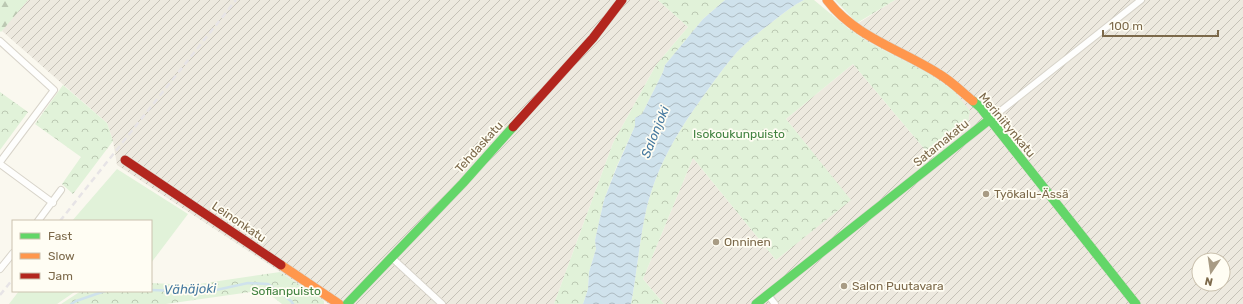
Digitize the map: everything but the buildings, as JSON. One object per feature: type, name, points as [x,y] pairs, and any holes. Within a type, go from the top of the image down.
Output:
[{"type":"street","name":"Tehdaskatu","points":[[346,304],[479,165],[593,38],[622,0]]},
{"type":"street","name":"Meriniitynkatu","points":[[827,0],[833,8],[855,27],[899,53],[940,74],[980,107],[1136,304]]},
{"type":"street","name":"Satamakatu","points":[[756,304],[1141,0]]},
{"type":"street","points":[[1,42],[54,90],[0,163],[53,203]]},
{"type":"street","name":"Leinonkatu","points":[[125,160],[339,304]]},
{"type":"street","points":[[39,220],[53,203],[61,190]]},
{"type":"street","points":[[0,269],[12,254]]},
{"type":"street","points":[[391,257],[442,304]]},
{"type":"street","points":[[768,295],[775,304]]},
{"type":"shaded area","points":[[27,0],[658,0],[688,27],[656,65],[613,143],[554,304],[329,304],[117,165],[113,141],[107,123],[2,31],[10,19]]},
{"type":"shaded area","points":[[895,0],[1243,0],[1243,304],[664,304],[643,279],[693,158],[776,260],[850,200],[786,119],[853,64],[932,158],[954,91],[928,73],[868,42],[849,29]]},
{"type":"green space","points":[[0,0],[28,0],[1,32],[0,31]]},
{"type":"green space","points":[[658,0],[725,0],[703,19],[665,65],[642,114],[635,118],[635,126],[616,168],[604,200],[595,240],[596,249],[589,272],[588,289],[583,304],[554,304],[613,143],[656,65],[688,27]]},
{"type":"green space","name":"Isokoukunpuisto","points":[[804,0],[814,0],[849,29],[868,42],[928,73],[954,91],[970,111],[967,128],[932,158],[853,64],[786,119],[851,200],[776,260],[693,158],[643,279],[664,304],[631,304],[650,195],[661,166],[675,138],[710,86],[737,52],[771,23]]},
{"type":"green space","points":[[835,0],[895,0],[857,23]]},
{"type":"green space","points":[[63,85],[107,123],[113,141],[73,194],[62,184],[81,157],[35,124]]},
{"type":"green space","points":[[0,92],[28,112],[0,150]]},
{"type":"green space","points":[[117,169],[188,214],[152,262],[152,220],[73,220]]},
{"type":"green space","name":"Sofianpuisto","points":[[280,272],[324,301],[324,304],[282,304],[264,290],[166,304],[61,304],[79,292],[152,292],[152,283],[192,285]]},
{"type":"green space","points":[[18,292],[75,292],[57,304],[9,304]]},
{"type":"water","name":"Salonjoki","points":[[725,0],[804,0],[771,23],[737,52],[710,86],[675,138],[661,166],[650,195],[631,304],[583,304],[588,289],[589,272],[596,249],[595,240],[604,200],[635,126],[635,118],[642,114],[665,65],[703,19]]},
{"type":"waterway","name":"Vähäjoki","points":[[152,290],[207,292],[248,283],[268,284],[293,304]]},
{"type":"waterway","name":"Vähäjoki","points":[[71,304],[102,292]]},
{"type":"railway","points":[[61,220],[236,0]]},
{"type":"railway","points":[[0,295],[12,280]]},
{"type":"traffic: fast","points":[[973,101],[980,107],[1136,304]]},
{"type":"traffic: fast","points":[[756,304],[989,120]]},
{"type":"traffic: fast","points":[[347,304],[463,183],[513,127]]},
{"type":"traffic: slow","points":[[827,0],[838,13],[851,24],[880,42],[925,65],[952,83],[973,101]]},
{"type":"traffic: slow","points":[[281,265],[339,304]]},
{"type":"traffic: jam","points":[[513,127],[593,38],[622,0]]},
{"type":"traffic: jam","points":[[125,160],[281,265]]},
{"type":"place","name":"Työkalu-Ässä","points":[[986,194]]},
{"type":"place","name":"Onninen","points":[[716,242]]},
{"type":"place","name":"Salon Puutavara","points":[[844,286]]}]
